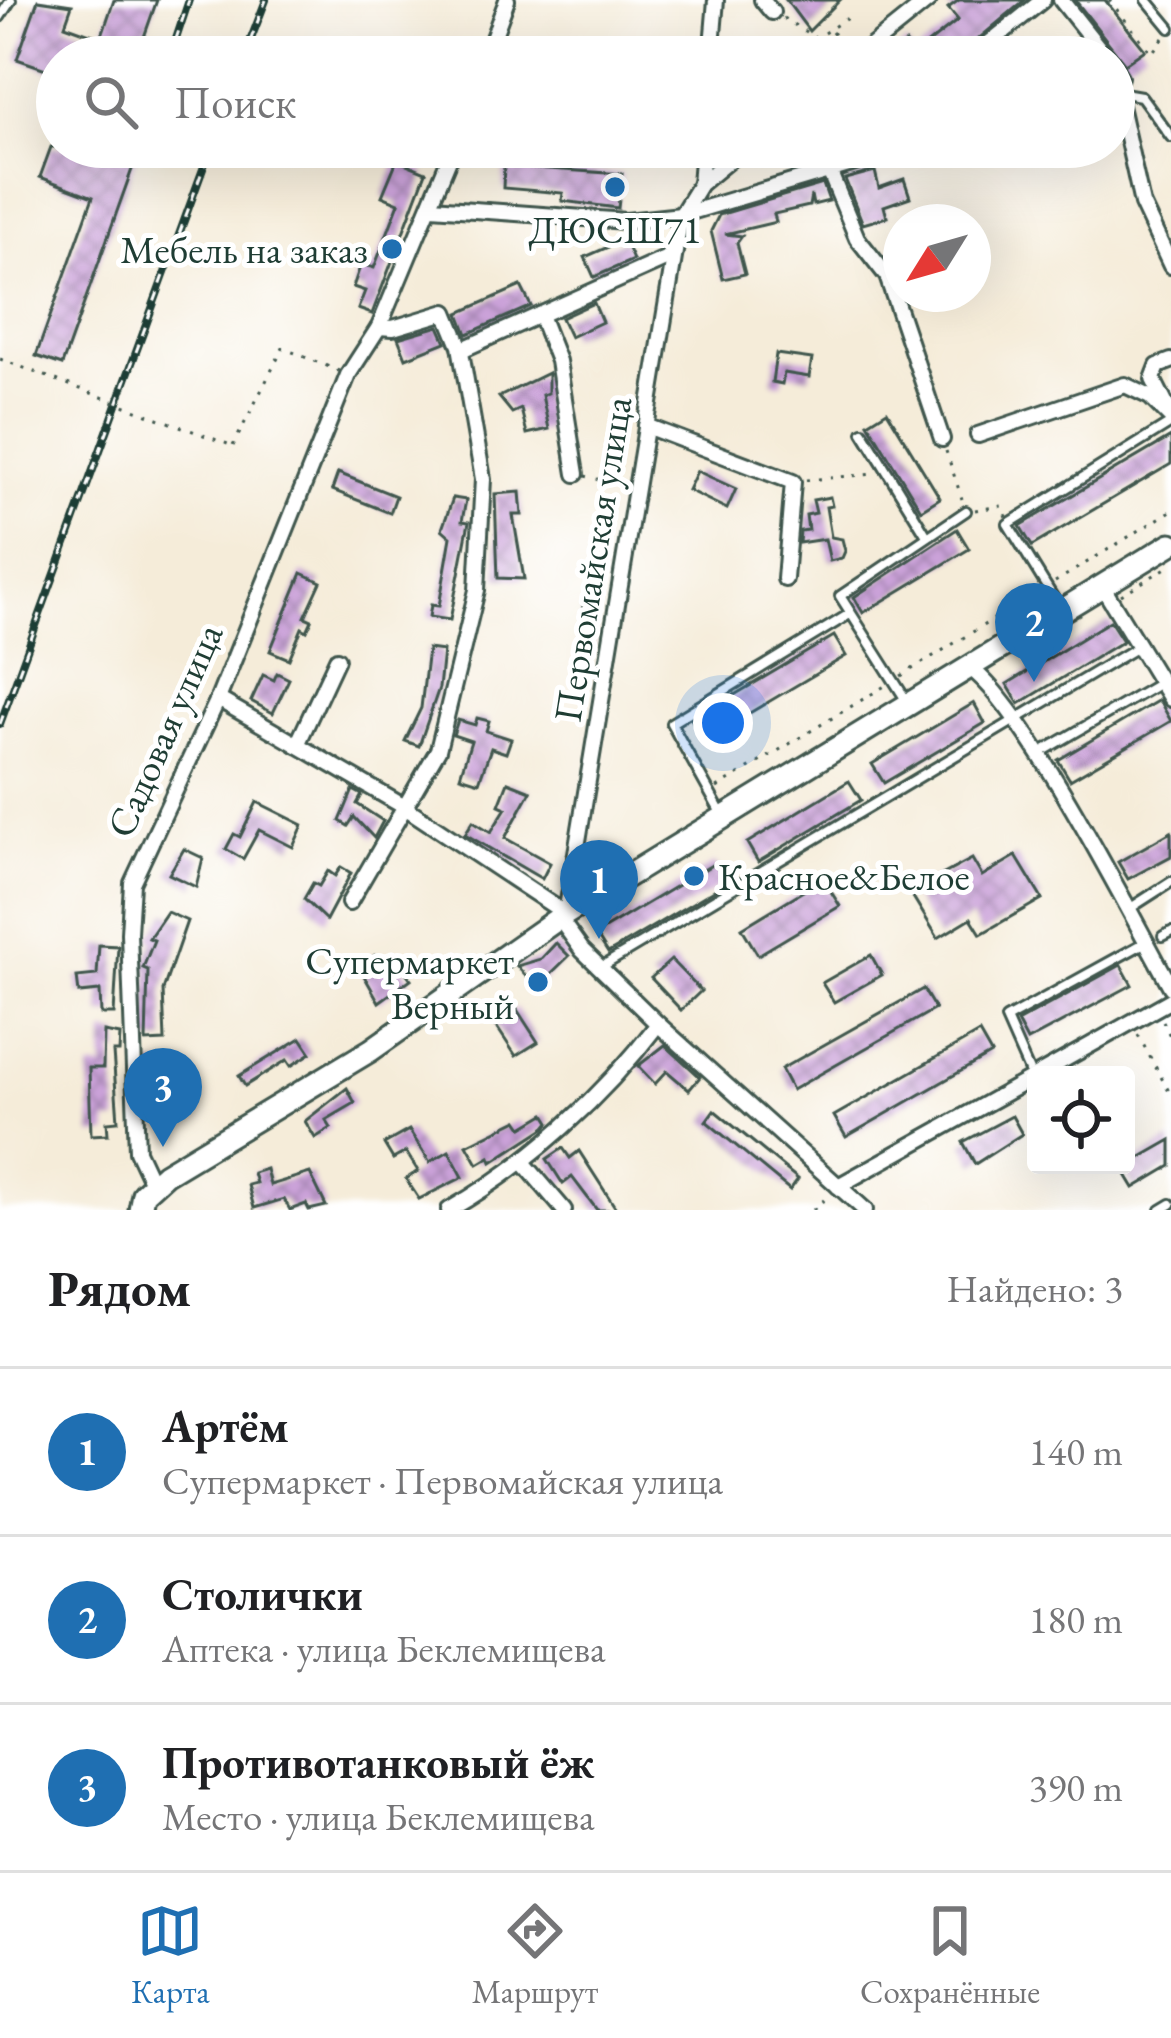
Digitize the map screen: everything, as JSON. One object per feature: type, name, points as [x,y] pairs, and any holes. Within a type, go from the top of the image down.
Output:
[{"type":"main road","points":[[140,1210],[152,1184],[371,1050],[563,916],[1171,544]]},
{"type":"street","points":[[494,36],[506,0]]},
{"type":"street","points":[[713,36],[716,0]]},
{"type":"street","points":[[882,36],[929,0]]},
{"type":"street","points":[[998,36],[1043,0]]},
{"type":"street","points":[[1061,0],[1089,36]]},
{"type":"street","name":"Садовая улица","points":[[152,1184],[137,1151],[129,934],[132,883],[218,699],[348,375],[379,327],[446,168]]},
{"type":"street","points":[[700,184],[701,168]]},
{"type":"street","points":[[681,215],[700,184],[719,168]]},
{"type":"street","points":[[432,207],[626,221],[681,215],[831,168],[856,238],[887,276],[942,439]]},
{"type":"street","points":[[1133,168],[1142,204],[1171,266]]},
{"type":"street","name":"Первомайская улица","points":[[563,916],[681,215]]},
{"type":"street","points":[[461,350],[674,255]]},
{"type":"street","points":[[350,903],[438,750],[478,590],[483,479],[461,350],[446,312],[393,328],[379,327]]},
{"type":"street","points":[[540,315],[558,361],[576,474]]},
{"type":"street","points":[[1171,361],[1158,367],[1153,379],[1171,419]]},
{"type":"street","points":[[978,435],[1125,385],[1150,397],[1171,419]]},
{"type":"street","points":[[646,426],[793,482],[785,579]]},
{"type":"street","points":[[1102,586],[1171,699]]},
{"type":"street","points":[[297,745],[337,659]]},
{"type":"street","points":[[969,667],[983,677],[1037,755],[1171,987]]},
{"type":"street","points":[[218,699],[403,806],[563,916],[600,968],[865,1210]]},
{"type":"street","points":[[1053,1066],[1164,1005]]},
{"type":"street","points":[[448,1210],[523,1162],[619,1076],[658,1024]]},
{"type":"street","points":[[838,1186],[1027,1080]]},
{"type":"street","points":[[523,1162],[564,1210]]},
{"type":"lane","points":[[0,17],[11,0]]},
{"type":"lane","points":[[1147,0],[1170,28]]},
{"type":"lane","points":[[1135,95],[1141,96],[1171,137]]},
{"type":"lane","points":[[1061,611],[1008,524],[1171,419]]},
{"type":"lane","points":[[863,432],[927,536]]},
{"type":"lane","points":[[909,704],[840,596],[965,511]]},
{"type":"lane","points":[[723,817],[671,723],[848,615]]},
{"type":"lane","points":[[600,968],[1011,718],[1139,646]]},
{"type":"lane","points":[[1037,755],[1161,682]]},
{"type":"lane","points":[[1127,910],[1171,882]]},
{"type":"lane","points":[[1030,1066],[1006,1019],[1146,942]]},
{"type":"lane","points":[[1161,1210],[1171,1204]]},
{"type":"path","points":[[1109,0],[1152,52],[1170,28]]},
{"type":"path","points":[[767,6],[813,36]]},
{"type":"path","points":[[820,36],[852,15]]},
{"type":"path","points":[[497,28],[514,36]]},
{"type":"path","points":[[579,36],[582,30]]},
{"type":"path","points":[[831,31],[836,36]]},
{"type":"path","points":[[0,358],[233,446],[283,348],[348,375]]},
{"type":"path","points":[[942,439],[965,511],[1002,506],[1008,524]]},
{"type":"path","points":[[793,482],[887,472]]},
{"type":"path","points":[[576,474],[636,489]]},
{"type":"path","points":[[708,793],[1171,511]]},
{"type":"path","points":[[1164,1005],[1171,1038]]},
{"type":"path","points":[[1131,1023],[1171,1095]]},
{"type":"path","points":[[813,1210],[838,1186]]},
{"type":"building","points":[[38,0],[72,5],[65,25],[95,36],[36,36],[36,66],[17,59]]},
{"type":"building","points":[[114,0],[157,0],[144,36],[102,36]]},
{"type":"building","points":[[786,0],[840,0],[809,31]]},
{"type":"building","points":[[959,0],[1025,0],[982,36],[938,36],[958,20],[948,8]]},
{"type":"building","points":[[1075,0],[1105,0],[1134,36],[1103,36]]},
{"type":"building","points":[[1135,38],[1145,50],[1135,57]]},
{"type":"building","points":[[43,168],[132,168],[62,365],[36,356],[93,197],[40,177]]},
{"type":"building","points":[[394,168],[426,172],[372,314],[358,309],[365,291],[353,287],[361,264],[374,268],[399,203],[382,196]]},
{"type":"building","points":[[504,168],[622,174],[618,208],[562,201],[563,193],[503,188]]},
{"type":"building","points":[[875,171],[879,188],[904,179],[910,197],[883,204],[883,218],[863,224],[845,179]]},
{"type":"building","points":[[823,184],[829,201],[813,205],[811,195],[809,206],[774,214],[776,222],[725,234],[742,236],[737,243],[745,274],[723,279],[711,231],[719,215]]},
{"type":"building","points":[[624,240],[633,260],[594,277],[585,257]]},
{"type":"building","points":[[521,286],[531,306],[467,334],[459,313]]},
{"type":"building","points":[[594,303],[602,322],[570,337],[561,318]]},
{"type":"building","points":[[439,326],[446,342],[406,358],[398,338]]},
{"type":"building","points":[[776,354],[812,359],[809,377],[784,373],[782,384],[772,382]]},
{"type":"building","points":[[548,373],[548,393],[542,395],[549,429],[527,434],[521,409],[512,413],[499,397]]},
{"type":"building","points":[[887,411],[940,498],[921,510],[868,423]]},
{"type":"building","points":[[1171,437],[1171,464],[1032,546],[1020,526]]},
{"type":"building","points":[[697,471],[736,489],[727,509],[688,490]]},
{"type":"building","points":[[338,473],[396,496],[390,513],[332,490]]},
{"type":"building","points":[[520,492],[522,515],[513,515],[524,579],[498,578],[495,494]]},
{"type":"building","points":[[830,497],[832,506],[826,507],[831,537],[842,539],[845,551],[842,558],[830,561],[825,539],[799,543],[800,531],[808,530],[806,515],[816,513],[813,500]]},
{"type":"building","points":[[453,498],[466,500],[462,521],[469,522],[450,620],[429,617],[431,605],[439,606],[451,537],[442,529]]},
{"type":"building","points":[[957,529],[969,549],[863,613],[854,597]]},
{"type":"building","points":[[302,573],[321,582],[305,617],[312,620],[307,631],[302,628],[289,659],[270,651]]},
{"type":"building","points":[[583,606],[600,606],[590,665],[576,664]]},
{"type":"building","points":[[1110,621],[1123,641],[1019,704],[1007,684]]},
{"type":"building","points":[[834,636],[846,656],[704,740],[692,720]]},
{"type":"building","points":[[428,649],[443,651],[439,688],[419,746],[405,741],[421,708]]},
{"type":"building","points":[[277,673],[289,679],[273,713],[251,701],[263,675],[274,680]]},
{"type":"building","points":[[1159,700],[1171,721],[1070,780],[1058,760]]},
{"type":"building","points":[[974,703],[985,723],[884,783],[872,764]]},
{"type":"building","points":[[477,718],[489,721],[486,731],[511,739],[506,753],[491,748],[479,782],[460,776],[471,741],[453,735],[458,720],[475,725]]},
{"type":"building","points":[[849,781],[861,800],[758,862],[747,843]]},
{"type":"building","points":[[508,782],[531,791],[505,838],[550,863],[542,879],[465,834],[473,821],[491,832],[506,808],[499,805]]},
{"type":"building","points":[[353,790],[362,795],[357,804],[383,821],[374,838],[354,817],[348,826],[340,821]]},
{"type":"building","points":[[257,802],[303,825],[293,847],[259,830],[243,859],[226,849],[234,834],[240,837]]},
{"type":"building","points":[[1171,832],[1171,856],[1128,879],[1118,862]]},
{"type":"building","points":[[184,849],[203,858],[196,887],[169,874]]},
{"type":"building","points":[[1016,856],[1042,899],[981,934],[971,918],[938,938],[910,892],[972,859],[982,876]]},
{"type":"building","points":[[715,863],[726,883],[608,953],[596,934]]},
{"type":"building","points":[[341,867],[351,873],[326,920],[304,899],[313,883],[319,886],[328,871],[335,876]]},
{"type":"building","points":[[823,879],[840,906],[758,955],[742,928]]},
{"type":"building","points":[[167,912],[187,921],[163,990],[165,1041],[146,1042],[148,970],[143,968],[154,940],[149,938]]},
{"type":"building","points":[[556,943],[569,956],[536,988],[517,966],[541,959]]},
{"type":"building","points":[[99,945],[118,946],[114,1014],[101,1014],[100,991],[79,993],[77,977],[97,975]]},
{"type":"building","points":[[375,955],[383,965],[394,957],[411,979],[379,1002],[359,967]]},
{"type":"building","points":[[871,955],[882,975],[834,1002],[822,983]]},
{"type":"building","points":[[671,960],[701,991],[681,1010],[651,978]]},
{"type":"building","points":[[1121,965],[1132,985],[1027,1041],[1017,1022]]},
{"type":"building","points":[[923,989],[935,1009],[792,1090],[781,1069]]},
{"type":"building","points":[[516,1008],[538,1042],[516,1056],[494,1023]]},
{"type":"building","points":[[104,1032],[120,1035],[119,1052],[113,1052],[118,1121],[107,1122],[108,1134],[91,1135],[89,1068],[103,1068]]},
{"type":"building","points":[[979,1033],[991,1054],[846,1137],[834,1116]]},
{"type":"building","points":[[301,1038],[311,1053],[291,1066],[287,1060],[245,1086],[239,1076]]},
{"type":"building","points":[[665,1045],[700,1077],[689,1090],[667,1071],[655,1084],[638,1066]]},
{"type":"building","points":[[147,1065],[166,1065],[168,1111],[150,1112]]},
{"type":"building","points":[[347,1088],[355,1103],[326,1120],[331,1128],[315,1138],[305,1121]]},
{"type":"building","points":[[714,1110],[798,1179],[790,1190],[706,1121]]},
{"type":"building","points":[[545,1114],[550,1122],[546,1127],[492,1162],[490,1157],[478,1164],[467,1145],[518,1120],[523,1127]]},
{"type":"building","points":[[1012,1116],[1022,1134],[975,1164],[963,1142]]},
{"type":"building","points":[[409,1130],[430,1162],[449,1151],[463,1177],[419,1199],[406,1179],[418,1171],[406,1152],[393,1159],[384,1144]]},
{"type":"building","points":[[1171,1140],[1171,1166],[1134,1188],[1126,1174],[1135,1174],[1135,1161]]},
{"type":"building","points":[[563,1148],[570,1158],[579,1151],[617,1210],[597,1210],[572,1177],[563,1184],[547,1159]]},
{"type":"building","points":[[266,1169],[270,1185],[310,1173],[326,1206],[309,1210],[306,1204],[290,1210],[284,1199],[254,1208],[248,1185],[256,1183],[253,1173]]},
{"type":"railway","points":[[177,36],[189,0]]},
{"type":"railway","points":[[252,36],[266,0]]},
{"type":"railway","points":[[0,724],[203,168]]},
{"type":"place","name":"ДЮСШ71","points":[[615,187]]},
{"type":"place","name":"Мебель на заказ","points":[[392,249]]},
{"type":"place","name":"Столички","points":[[1034,682]]},
{"type":"place","name":"Красное&Белое","points":[[694,876]]},
{"type":"place","name":"Артём","points":[[599,939]]},
{"type":"place","name":"Супермаркет Верный","points":[[538,982]]},
{"type":"place","name":"Противотанковый ёж","points":[[163,1147]]}]
